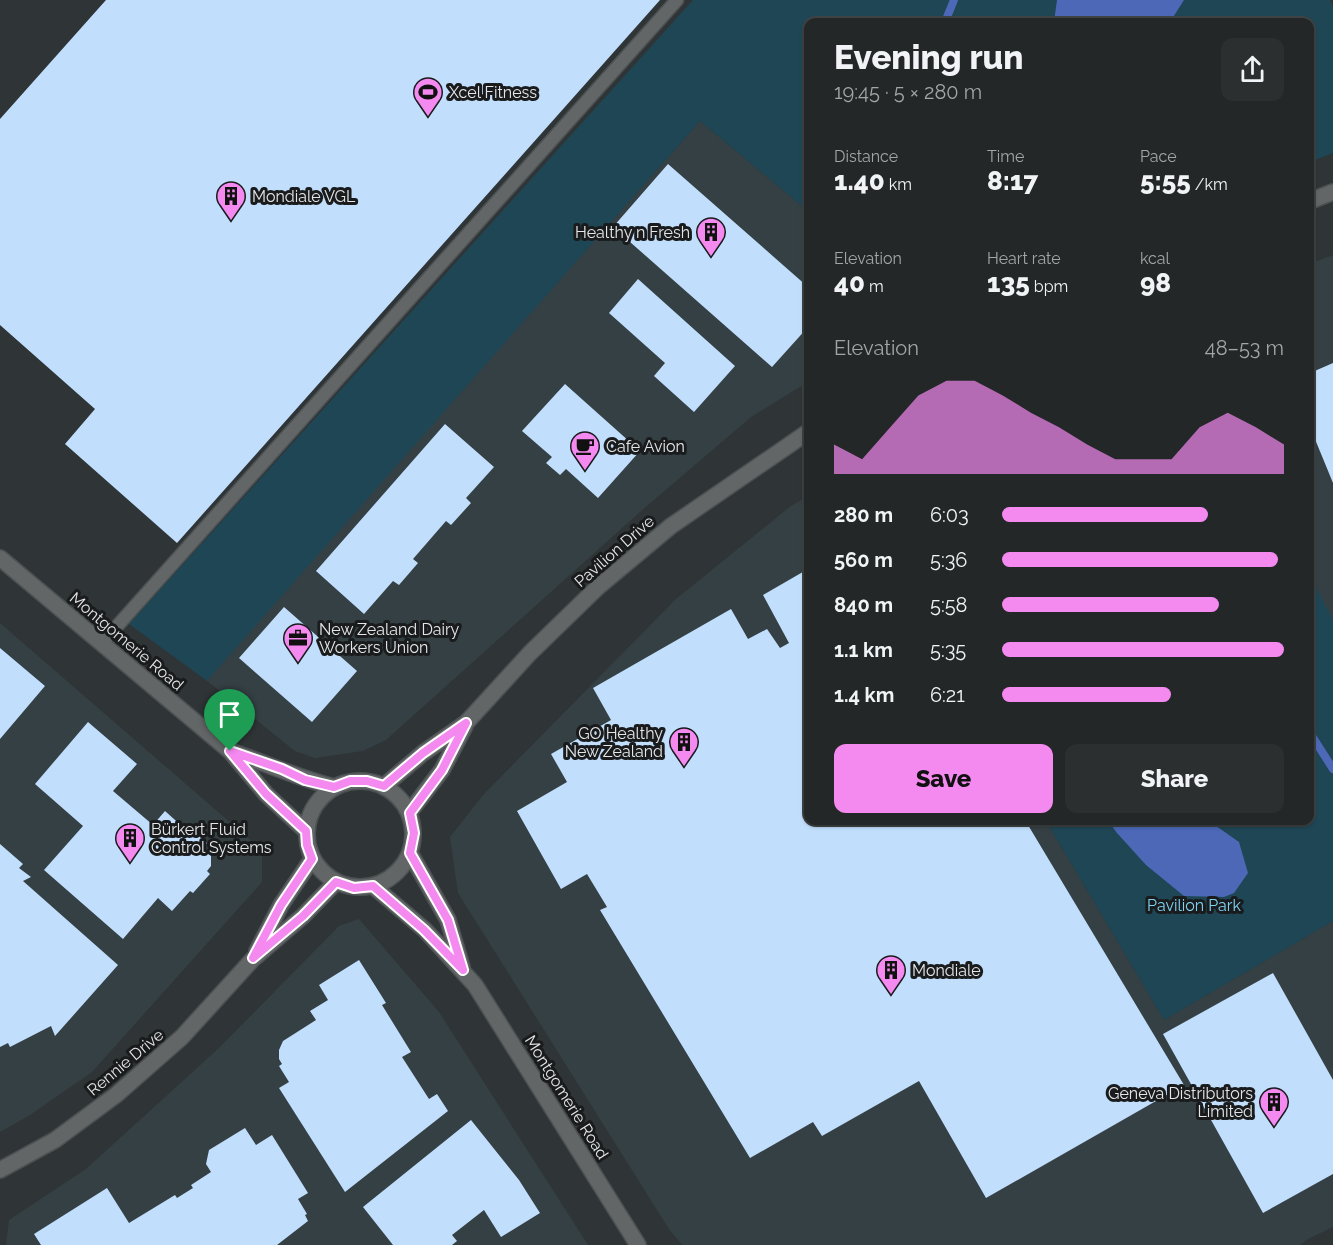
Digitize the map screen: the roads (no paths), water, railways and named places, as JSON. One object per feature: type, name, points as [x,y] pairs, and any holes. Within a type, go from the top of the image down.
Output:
[{"type":"street","points":[[1314,199],[1333,192]]},
{"type":"street","name":"Pavilion Drive","points":[[384,786],[423,753],[466,723],[530,653],[598,587],[671,526],[804,435]]},
{"type":"street","name":"Montgomerie Road","points":[[0,558],[230,751],[266,794],[306,831]]},
{"type":"street","name":"Pavilion Drive","points":[[410,813],[442,770],[466,723]]},
{"type":"street","name":"Montgomerie Road","points":[[230,751],[282,769],[305,780],[334,787]]},
{"type":"street","points":[[350,781],[367,781],[384,786],[399,797],[410,813],[414,833],[410,853],[402,868],[389,879],[373,886],[354,888],[326,876],[312,859],[307,845],[306,831],[310,813],[320,798],[334,787],[350,781]]},
{"type":"street","name":"Montgomerie Road","points":[[410,853],[448,920],[463,970]]},
{"type":"street","name":"Rennie Drive","points":[[253,958],[281,905],[312,859]]},
{"type":"street","name":"Rennie Drive","points":[[0,1170],[55,1140],[116,1095],[182,1037],[253,958],[303,916],[336,882]]},
{"type":"street","name":"Montgomerie Road","points":[[373,886],[424,930],[475,985],[638,1245]]},
{"type":"lane","points":[[102,644],[678,0]]},
{"type":"water","points":[[1057,0],[1184,0],[1173,18],[1055,18]]},
{"type":"water","points":[[1111,825],[1215,825],[1239,842],[1248,873],[1234,893],[1224,897],[1184,896],[1146,865]]},
{"type":"waterway","points":[[947,18],[954,0]]},
{"type":"waterway","points":[[1314,739],[1333,769]]},
{"type":"place","name":"Xcel Fitness","points":[[428,118]]},
{"type":"place","name":"Mondiale VGL","points":[[231,222]]},
{"type":"place","name":"Healthy n Fresh","points":[[711,258]]},
{"type":"place","name":"Cafe Avion","points":[[585,472]]},
{"type":"place","name":"New Zealand Dairy Workers Union","points":[[298,664]]},
{"type":"place","name":"GO Healthy New Zealand","points":[[684,768]]},
{"type":"place","name":"Bürkert Fluid Control Systems","points":[[130,864]]},
{"type":"place","name":"Mondiale","points":[[891,996]]},
{"type":"place","name":"Geneva Distributors Limited","points":[[1274,1128]]},
{"type":"park label","name":"Pavilion Park","points":[[1194,905]]}]
